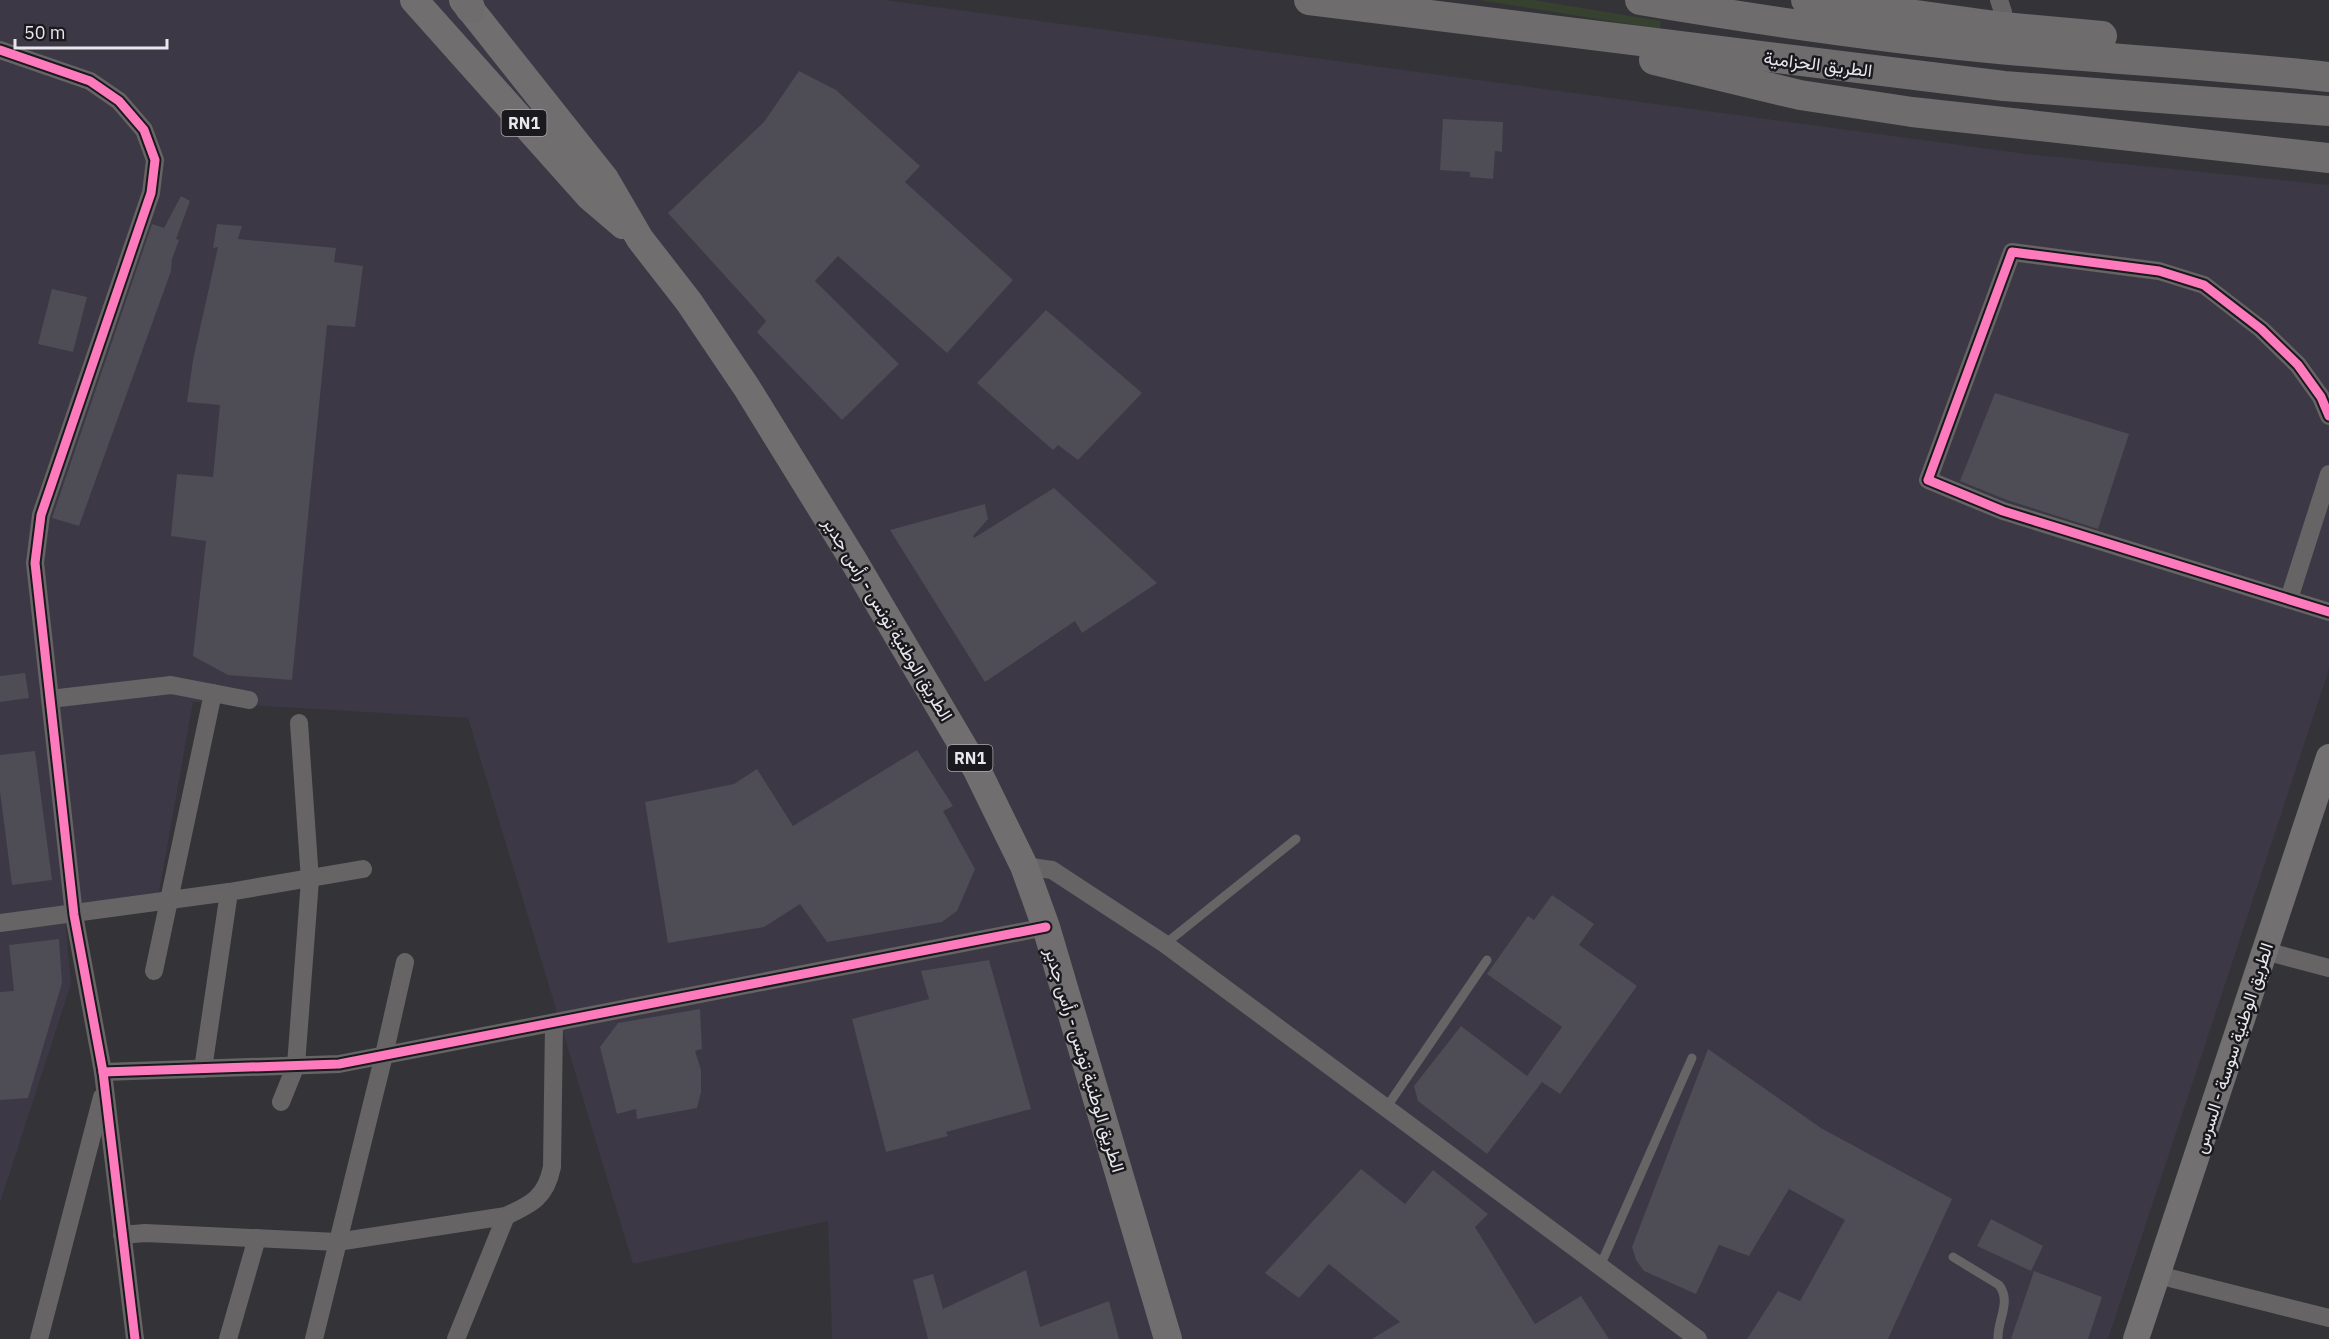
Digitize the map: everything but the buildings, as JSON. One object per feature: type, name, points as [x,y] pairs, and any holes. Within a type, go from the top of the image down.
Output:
[{"type":"highway","name":"الطريق الحزامية","points":[[1309,0],[2004,86],[2329,111]]},
{"type":"highway","name":"الطريق الحزامية","points":[[1641,0],[1737,17],[1999,49],[2205,64],[2329,77]]},
{"type":"highway","points":[[1806,0],[2001,13],[2329,58]]},
{"type":"highway","points":[[1529,28],[1800,95],[1912,112],[2329,158]]},
{"type":"main road","name":"الطريق الوطنية تونس - رأس جدير","points":[[414,0],[590,196],[640,239]]},
{"type":"main road","name":"الطريق الوطنية تونس - رأس جدير","points":[[467,3],[605,179],[640,239],[689,302],[747,388],[846,548],[977,770],[1024,866],[1046,927],[1168,1339]]},
{"type":"main road","name":"الطريق الوطنية سوسة - السرس","points":[[2136,1339],[2329,757]]},
{"type":"street","points":[[0,51],[90,81],[118,101],[144,130],[154,160],[151,193],[41,516],[35,563],[74,915],[104,1079],[135,1339]]},
{"type":"street","points":[[2329,416],[2321,397],[2298,365],[2261,329],[2204,285],[2160,271],[2012,252],[1928,480],[2003,511],[2329,612]]},
{"type":"street","points":[[2289,600],[2329,474]]},
{"type":"street","points":[[50,699],[171,685],[249,699]]},
{"type":"street","points":[[154,970],[213,693]]},
{"type":"street","points":[[281,1102],[296,1065],[310,880],[299,723]]},
{"type":"street","points":[[1024,866],[1052,870],[1165,944],[1601,1264],[1698,1339]]},
{"type":"street","points":[[0,923],[169,901],[310,880],[363,869]]},
{"type":"street","points":[[203,1069],[229,892]]},
{"type":"street","points":[[104,1079],[203,1069],[339,1064],[1046,927]]},
{"type":"street","points":[[2265,951],[2329,968]]},
{"type":"street","points":[[314,1339],[405,962]]},
{"type":"street","points":[[122,1235],[145,1233],[337,1242],[506,1216],[526,1207],[542,1195],[549,1184],[552,1167],[554,1023]]},
{"type":"street","points":[[39,1339],[104,1079]]},
{"type":"street","points":[[456,1339],[506,1216]]},
{"type":"street","points":[[228,1339],[258,1238]]},
{"type":"street","points":[[2158,1275],[2329,1318]]},
{"type":"lane","points":[[1165,944],[1296,839]]},
{"type":"lane","points":[[1386,1108],[1487,960]]},
{"type":"lane","points":[[1601,1264],[1692,1058]]},
{"type":"lane","points":[[1953,1257],[1999,1285],[2004,1292],[2005,1303],[1998,1339]]},
{"type":"shaded area","points":[[0,0],[884,0],[2027,154],[2329,185],[2329,669],[2108,1339],[832,1339],[828,1221],[633,1264],[468,718],[193,702],[159,892],[64,907],[71,984],[0,1203]]},
{"type":"green space","points":[[1479,0],[1534,0],[1661,21],[1660,29]]},
{"type":"cycle path","points":[[0,50],[90,81],[119,101],[144,130],[155,160],[151,193],[41,515],[35,563],[74,915],[103,1072],[135,1339]]},
{"type":"cycle path","points":[[2329,416],[2321,397],[2298,365],[2261,329],[2204,285],[2159,271],[2012,252],[1928,480],[2003,511],[2329,612]]},
{"type":"cycle path","points":[[103,1072],[339,1064],[1046,927]]}]
